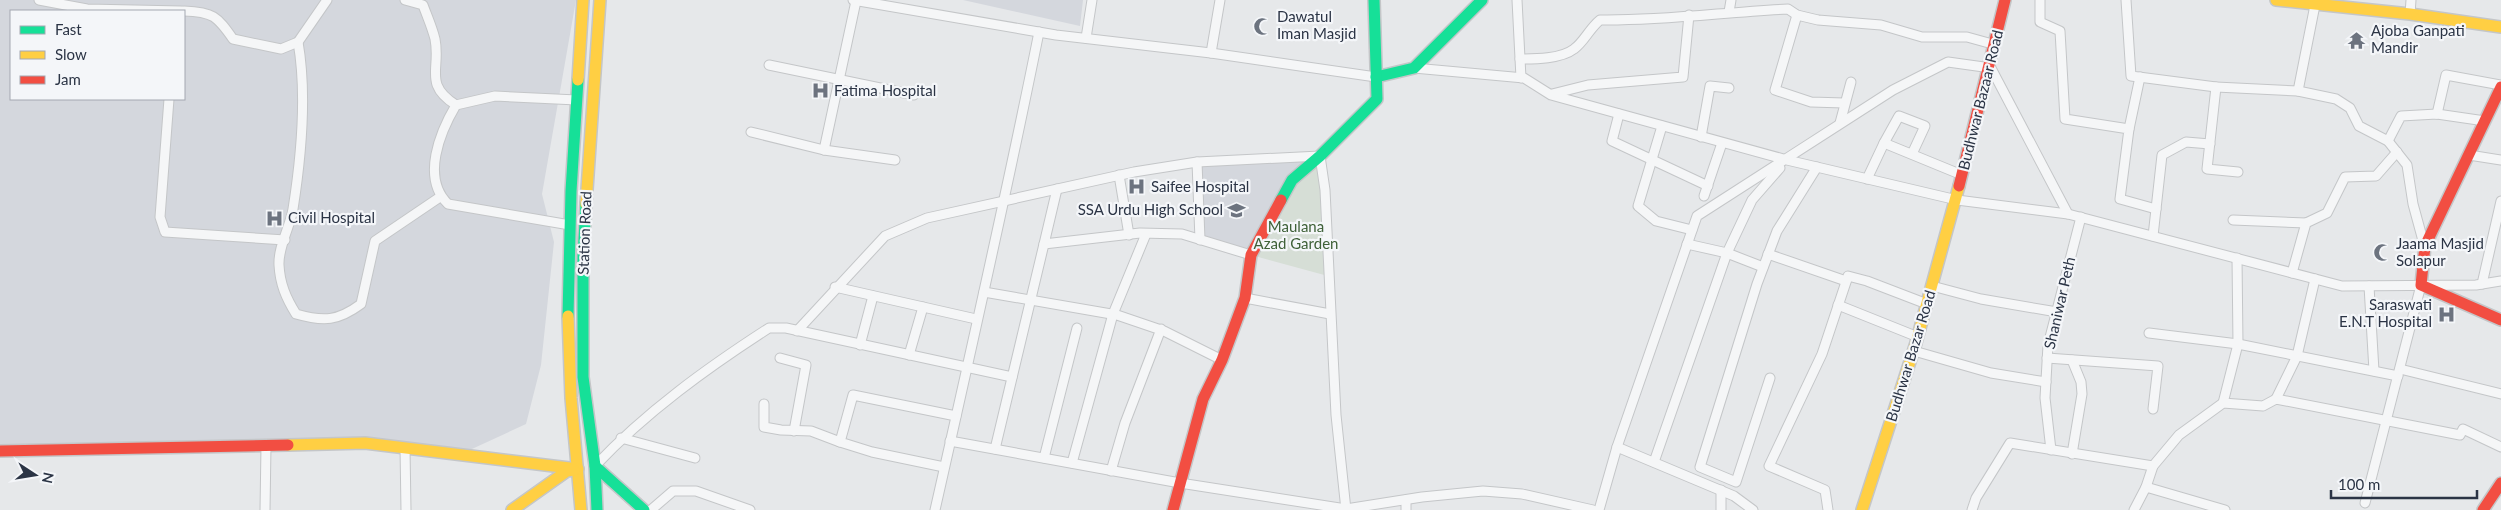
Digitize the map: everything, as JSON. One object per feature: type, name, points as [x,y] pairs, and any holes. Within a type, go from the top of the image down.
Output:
[{"type":"main road","points":[[580,510],[570,383],[570,225],[583,0]]},
{"type":"main road","name":"Station Road","points":[[597,510],[595,466],[583,377],[583,256],[600,0]]},
{"type":"main road","points":[[1173,510],[1204,399],[1222,360],[1245,298],[1251,255],[1292,180],[1320,156],[1377,99],[1374,0]]},
{"type":"main road","points":[[1376,77],[1414,68],[1482,0]]},
{"type":"main road","name":"Budhwar Bazaar Road","points":[[1957,200],[1991,68],[2005,0]]},
{"type":"main road","points":[[2276,0],[2316,2],[2501,27]]},
{"type":"main road","points":[[2501,86],[2425,249],[2421,285],[2501,320]]},
{"type":"main road","name":"Budhwar Bazar Road","points":[[1862,510],[1900,400],[1957,200]]},
{"type":"main road","points":[[0,451],[365,443],[578,469]]},
{"type":"main road","points":[[595,466],[644,510]]},
{"type":"main road","points":[[512,510],[567,472],[578,469]]},
{"type":"main road","points":[[2483,510],[2501,483]]},
{"type":"street","points":[[39,0],[86,9],[126,10]]},
{"type":"street","points":[[185,11],[203,12],[218,17],[233,39],[281,49],[298,42],[327,0]]},
{"type":"street","points":[[405,0],[423,5],[435,40],[435,81],[442,96],[456,105],[495,96],[576,100]]},
{"type":"street","points":[[824,150],[854,0],[1039,32],[1212,53],[1376,77]]},
{"type":"street","points":[[1086,38],[1092,0]]},
{"type":"street","points":[[1212,53],[1220,0]]},
{"type":"street","points":[[1517,0],[1521,78]]},
{"type":"street","points":[[1729,12],[1731,0]]},
{"type":"street","points":[[1788,9],[1792,0]]},
{"type":"street","points":[[2040,0],[2040,22],[2060,31],[2065,119],[2129,129]]},
{"type":"street","points":[[2126,0],[2131,76],[2216,87],[2298,91],[2336,99],[2350,108],[2359,126],[2388,141],[2407,165],[2413,204],[2425,249]]},
{"type":"street","points":[[2410,14],[2411,0]]},
{"type":"street","points":[[2298,91],[2316,2]]},
{"type":"street","points":[[1520,59],[1559,55],[1573,50],[1589,29],[1600,20],[1649,21],[1689,15],[1788,9],[1797,16],[1818,20],[1881,25],[1922,36],[1967,37],[1996,45]]},
{"type":"street","points":[[1551,94],[1588,85],[1683,77],[1689,15]]},
{"type":"street","points":[[1797,16],[1775,90],[1811,102],[1844,103]]},
{"type":"street","points":[[935,510],[976,319],[1005,201],[1039,32]]},
{"type":"street","points":[[298,42],[301,59],[301,123],[293,210],[279,262],[283,293],[296,314],[319,320],[345,316],[361,304],[375,241],[440,197]]},
{"type":"street","points":[[1599,510],[1617,447],[1696,216],[1787,160],[1840,123],[1893,90],[1948,62],[1991,68],[2068,214]]},
{"type":"street","points":[[768,65],[914,94]]},
{"type":"street","points":[[1414,68],[1521,78],[1551,94],[1787,160],[1957,200],[2068,214],[2342,286],[2482,284],[2501,281]]},
{"type":"street","points":[[2437,114],[2446,75],[2501,86]]},
{"type":"street","points":[[2140,77],[2129,129],[2120,199],[2156,208]]},
{"type":"street","points":[[1840,123],[1851,82]]},
{"type":"street","points":[[1701,137],[1710,86],[1729,88]]},
{"type":"street","points":[[2216,87],[2207,169],[2238,172]]},
{"type":"street","points":[[169,100],[160,217],[165,232],[285,240]]},
{"type":"street","points":[[456,105],[444,126],[437,147],[435,173],[440,197],[448,204],[570,225]]},
{"type":"street","points":[[1618,114],[1612,140],[1708,186]]},
{"type":"street","points":[[2388,141],[2402,116],[2437,114],[2485,121]]},
{"type":"street","points":[[1868,179],[1884,143],[1899,116],[1925,126],[1912,154]]},
{"type":"street","points":[[1662,126],[1638,206],[1656,221],[1692,230]]},
{"type":"street","points":[[751,132],[824,150],[895,160]]},
{"type":"street","points":[[2153,236],[2162,155],[2186,142],[2210,144]]},
{"type":"street","points":[[1704,196],[1722,143]]},
{"type":"street","points":[[1884,143],[1962,175]]},
{"type":"street","points":[[2233,220],[2306,223],[2327,214],[2345,177],[2376,176],[2397,152]]},
{"type":"street","points":[[2469,155],[2501,160]]},
{"type":"street","points":[[796,331],[835,287],[885,236],[927,218],[1119,175],[1197,162],[1320,156],[1325,190],[1336,415],[1346,510]]},
{"type":"street","points":[[1654,462],[1727,253],[1752,200],[1787,160]]},
{"type":"street","points":[[1197,162],[1200,240]]},
{"type":"street","points":[[1770,378],[1736,482],[1700,467],[1768,254],[1777,231],[1817,167]]},
{"type":"street","points":[[1119,175],[1129,235]]},
{"type":"street","points":[[995,449],[1058,189]]},
{"type":"street","points":[[2482,284],[2501,201]]},
{"type":"street","name":"Shaniwar Peth","points":[[2051,450],[2045,398],[2048,345],[2081,217]]},
{"type":"street","points":[[2292,273],[2306,223]]},
{"type":"street","points":[[1072,464],[1113,314],[1146,234]]},
{"type":"street","points":[[1044,244],[1129,235],[1182,234],[1251,255]]},
{"type":"street","points":[[1687,244],[1727,253],[1763,267]]},
{"type":"street","points":[[1768,254],[1846,281]]},
{"type":"street","points":[[2223,404],[2238,344],[2237,258]]},
{"type":"street","points":[[1828,510],[1825,490],[1769,466],[1822,354],[1848,276],[1867,281],[1927,304]]},
{"type":"street","points":[[2134,510],[2146,487],[2153,466],[2179,435],[2223,404],[2263,406],[2276,399],[2296,356],[2315,279]]},
{"type":"street","points":[[2366,503],[2421,285]]},
{"type":"street","points":[[1932,286],[1996,302],[2056,312]]},
{"type":"street","points":[[2369,286],[2374,371]]},
{"type":"street","points":[[835,287],[976,319]]},
{"type":"street","points":[[984,292],[1113,314],[1161,330],[1222,360]]},
{"type":"street","points":[[860,344],[873,296]]},
{"type":"street","points":[[1245,298],[1330,314]]},
{"type":"street","points":[[1838,305],[1918,337]]},
{"type":"street","points":[[909,355],[923,307]]},
{"type":"street","points":[[595,466],[621,438],[697,378],[769,328],[786,328],[1012,377]]},
{"type":"street","points":[[1044,458],[1077,328]]},
{"type":"street","points":[[1111,471],[1125,423],[1161,330]]},
{"type":"street","points":[[2149,333],[2238,344],[2374,371],[2399,373],[2501,394]]},
{"type":"street","points":[[1914,350],[1991,372],[2046,382]]},
{"type":"street","points":[[780,358],[806,365],[794,431]]},
{"type":"street","points":[[2047,358],[2158,366],[2153,409]]},
{"type":"street","points":[[2072,360],[2081,382],[2082,394],[2072,454]]},
{"type":"street","points":[[840,442],[853,395],[956,416]]},
{"type":"street","points":[[2276,399],[2460,435],[2463,429],[2501,447]]},
{"type":"street","points":[[764,404],[764,427],[811,431],[872,452],[944,468]]},
{"type":"street","points":[[621,438],[695,458]]},
{"type":"street","points":[[950,441],[1111,471],[1346,510],[1406,500],[1483,491],[1522,494],[1593,510]]},
{"type":"street","points":[[1972,510],[1976,498],[2010,442],[2072,454],[2153,466]]},
{"type":"street","points":[[265,510],[266,446]]},
{"type":"street","points":[[1617,447],[1734,496],[1753,510]]},
{"type":"street","points":[[406,448],[406,510]]},
{"type":"street","points":[[2146,487],[2224,510]]},
{"type":"street","points":[[1721,490],[1721,510]]},
{"type":"street","points":[[651,510],[673,491],[696,491],[750,510]]},
{"type":"street","points":[[1406,500],[1406,510]]},
{"type":"shaded area","name":"Civil Hospital","points":[[0,0],[576,0],[542,194],[554,242],[541,365],[526,424],[461,454],[365,443],[0,451]]},
{"type":"shaded area","points":[[963,0],[1083,0],[1080,26]]},
{"type":"shaded area","name":"SSA Urdu High School","points":[[1320,156],[1251,255],[1200,240],[1197,162]]},
{"type":"green space","name":"Maulana Azad Garden","points":[[1320,156],[1328,276],[1251,255],[1292,180]]},
{"type":"traffic: fast","points":[[1281,200],[1292,180],[1320,156],[1377,99],[1374,0]]},
{"type":"traffic: fast","points":[[1376,77],[1414,68],[1482,0]]},
{"type":"traffic: fast","points":[[568,316],[571,191],[578,80]]},
{"type":"traffic: fast","points":[[586,204],[583,256],[583,377],[595,466],[597,510]]},
{"type":"traffic: fast","points":[[595,466],[644,510]]},
{"type":"traffic: slow","points":[[578,80],[583,0]]},
{"type":"traffic: slow","points":[[586,204],[600,0]]},
{"type":"traffic: slow","points":[[2276,0],[2410,14],[2501,27]]},
{"type":"traffic: slow","points":[[1862,510],[1916,343],[1959,186]]},
{"type":"traffic: slow","points":[[568,316],[571,398],[581,510]]},
{"type":"traffic: slow","points":[[288,445],[365,443],[578,469]]},
{"type":"traffic: slow","points":[[512,510],[567,471],[574,470]]},
{"type":"traffic: jam","points":[[1959,186],[2005,0]]},
{"type":"traffic: jam","points":[[2501,87],[2425,246],[2421,285],[2501,320]]},
{"type":"traffic: jam","points":[[1173,510],[1203,399],[1222,360],[1245,298],[1251,255],[1281,200]]},
{"type":"traffic: jam","points":[[0,451],[288,445]]},
{"type":"traffic: jam","points":[[2483,510],[2501,483]]},
{"type":"place","name":"Dawatul Iman Masjid","points":[[1263,26]]},
{"type":"place","name":"Ajoba Ganpati Mandir","points":[[2357,40]]},
{"type":"place","name":"Fatima Hospital","points":[[820,91]]},
{"type":"place","name":"Saifee Hospital","points":[[1137,187]]},
{"type":"place","name":"SSA Urdu High School","points":[[1237,210]]},
{"type":"place","name":"Civil Hospital","points":[[274,218]]},
{"type":"place","name":"Jaama Masjid Solapur","points":[[2382,253]]},
{"type":"place","name":"Saraswati E.N.T Hospital","points":[[2446,314]]}]
